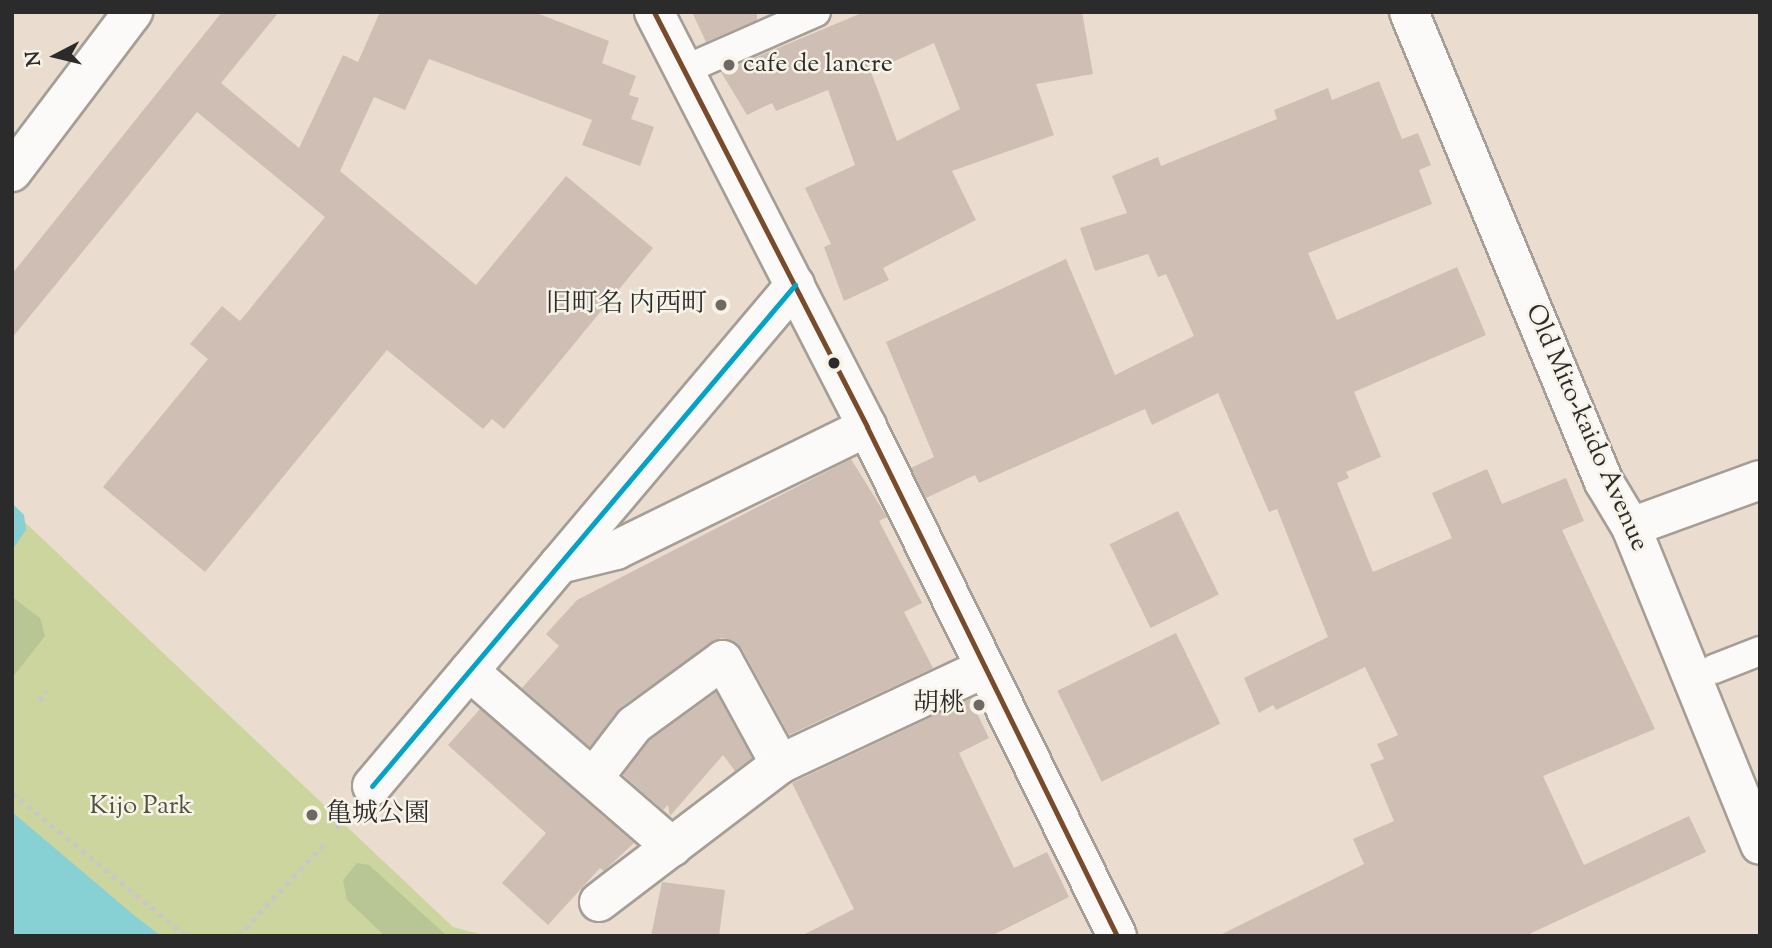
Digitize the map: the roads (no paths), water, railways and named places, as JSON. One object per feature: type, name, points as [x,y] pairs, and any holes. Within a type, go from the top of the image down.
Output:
[{"type":"street","points":[[12,172],[133,12]]},
{"type":"street","points":[[654,12],[867,427],[1117,936]]},
{"type":"street","name":"Old Mito-kaido Avenue","points":[[1409,12],[1604,482],[1630,527],[1760,845]]},
{"type":"street","points":[[372,786],[794,285]]},
{"type":"street","points":[[559,564],[615,550],[867,427]]},
{"type":"street","points":[[1630,527],[1760,481]]},
{"type":"street","points":[[594,778],[634,725],[723,660],[780,764]]},
{"type":"street","points":[[599,902],[780,764],[985,668]]},
{"type":"street","points":[[469,671],[672,847]]},
{"type":"lane","points":[[684,70],[816,12]]},
{"type":"lane","points":[[1714,669],[1760,651]]},
{"type":"water","points":[[12,503],[24,515],[26,530],[12,550]]},
{"type":"water","points":[[12,812],[135,916],[161,936],[12,936]]},
{"type":"place","name":"cafe de lancre","points":[[729,65]]},
{"type":"place","name":"旧町名 内西町","points":[[721,305]]},
{"type":"place","name":"胡桃","points":[[979,705]]},
{"type":"place","name":"亀城公園","points":[[312,815]]},
{"type":"park label","name":"Kijo Park","points":[[141,807]]}]
